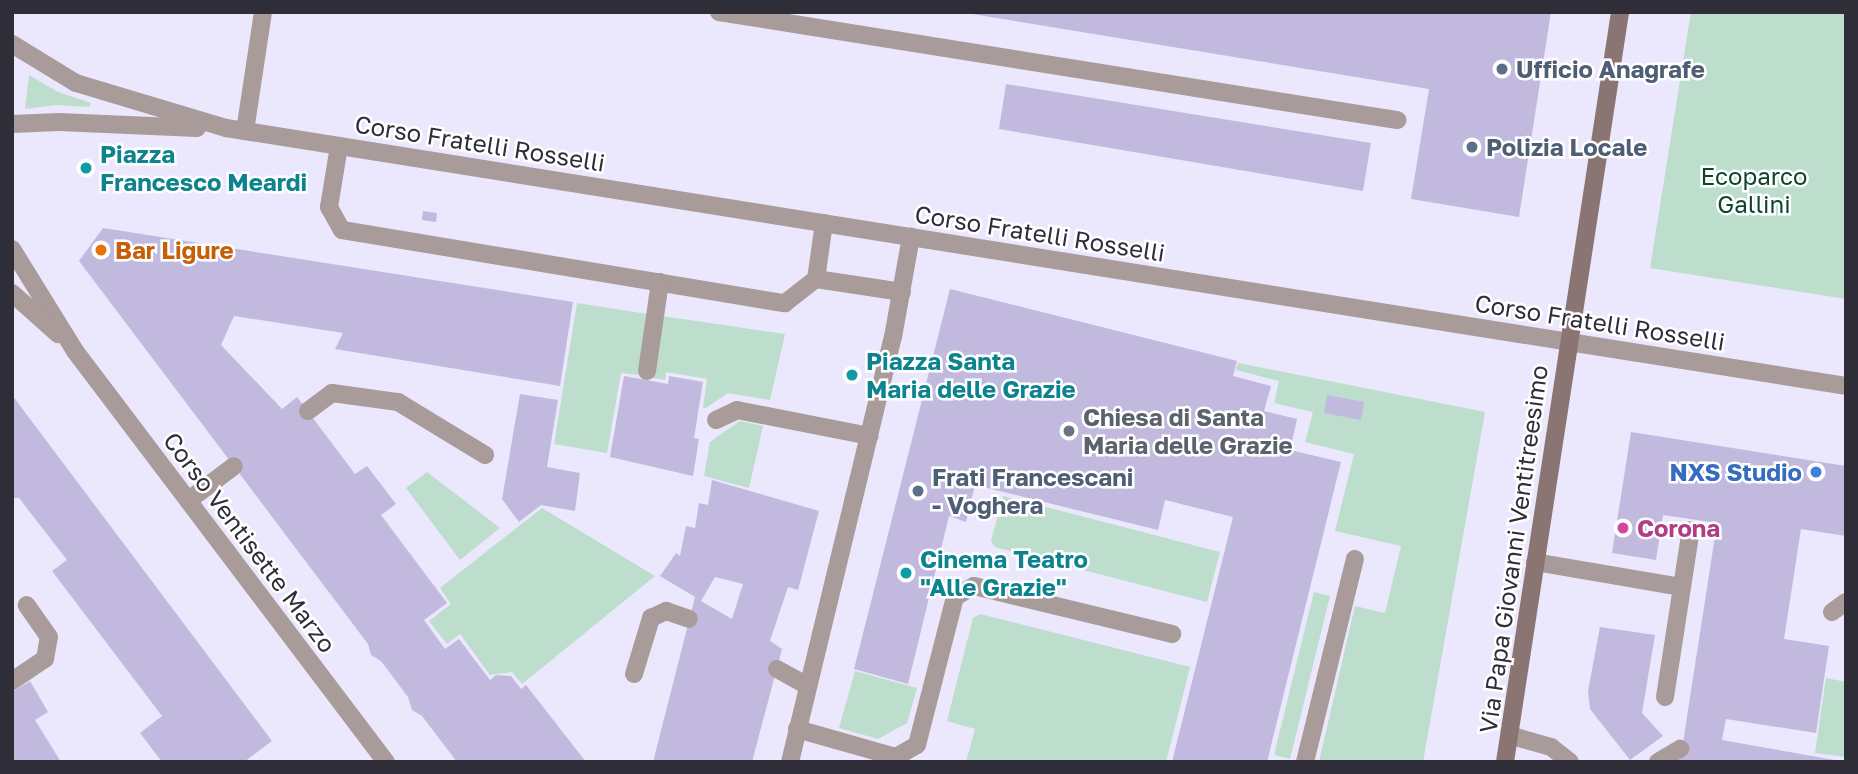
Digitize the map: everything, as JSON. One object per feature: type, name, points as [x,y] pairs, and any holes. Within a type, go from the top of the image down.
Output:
[{"type":"main road","name":"Via Papa Giovanni Ventitreesimo","points":[[1505,762],[1512,736],[1535,562],[1620,12]]},
{"type":"street","points":[[245,131],[263,12]]},
{"type":"street","points":[[719,12],[1397,120]]},
{"type":"street","name":"Corso Fratelli Rosselli","points":[[12,44],[76,83],[226,128]]},
{"type":"street","name":"Corso Fratelli Rosselli","points":[[12,124],[59,121],[226,128],[1846,386]]},
{"type":"street","points":[[339,146],[329,207],[342,230],[785,303],[816,279],[824,223]]},
{"type":"street","points":[[790,762],[869,436],[902,292],[911,237]]},
{"type":"street","name":"Corso Ventisette Marzo","points":[[12,249],[75,351],[386,762]]},
{"type":"street","points":[[816,279],[902,292]]},
{"type":"street","points":[[647,370],[660,282]]},
{"type":"street","name":"Corso Ventisette Marzo","points":[[12,293],[75,351]]},
{"type":"street","points":[[308,411],[332,393],[398,402],[485,455]]},
{"type":"street","points":[[716,419],[737,410],[869,436]]},
{"type":"street","points":[[188,500],[234,466]]},
{"type":"street","points":[[1665,697],[1691,530]]},
{"type":"street","points":[[1305,762],[1355,559]]},
{"type":"street","points":[[1535,562],[1682,587]]},
{"type":"street","points":[[797,729],[896,757],[917,745],[956,597],[974,586],[1172,634]]},
{"type":"street","points":[[12,681],[45,659],[48,637],[27,605]]},
{"type":"street","points":[[634,674],[651,618],[666,611],[689,619]]},
{"type":"street","points":[[777,669],[808,686]]},
{"type":"street","points":[[1512,736],[1550,747],[1570,762]]},
{"type":"street","points":[[1658,762],[1680,749]]},
{"type":"green space","name":"Ecoparco Gallini","points":[[1691,12],[1846,12],[1846,299],[1650,268]]},
{"type":"green space","points":[[29,75],[58,92],[91,103],[89,107],[57,105],[25,109]]},
{"type":"green space","points":[[577,303],[647,314],[638,375],[621,373],[607,453],[554,444]]},
{"type":"green space","points":[[662,316],[785,334],[770,400],[728,393],[706,408],[703,407],[707,379],[666,372],[665,380],[653,378]]},
{"type":"green space","points":[[1238,363],[1485,412],[1423,762],[1319,762],[1355,606],[1385,613],[1401,546],[1335,531],[1354,454],[1305,442],[1313,412],[1274,403],[1279,381],[1236,370]]},
{"type":"green space","points":[[740,421],[763,426],[749,488],[704,476],[710,442]]},
{"type":"green space","points":[[427,472],[500,528],[460,560],[406,488]]},
{"type":"green space","points":[[1003,496],[1220,552],[1207,602],[995,547],[991,541]]},
{"type":"green space","points":[[542,508],[655,576],[522,684],[512,672],[490,675],[460,634],[447,644],[429,621],[451,604],[440,588]]},
{"type":"green space","points":[[1314,592],[1330,596],[1290,759],[1274,755]]},
{"type":"green space","points":[[980,614],[1190,667],[1166,762],[966,762],[975,729],[947,721],[973,618]]},
{"type":"green space","points":[[855,671],[917,688],[907,723],[878,739],[839,728]]},
{"type":"green space","points":[[1826,678],[1846,682],[1846,757],[1815,753]]},
{"type":"building","points":[[960,12],[1551,12],[1519,217],[1411,199],[1429,89]]},
{"type":"building","points":[[1006,84],[1371,143],[1363,191],[999,129]]},
{"type":"building","points":[[423,211],[437,213],[436,222],[422,220]]},
{"type":"building","points":[[103,228],[573,302],[560,386],[335,349],[343,333],[234,316],[221,345],[282,409],[297,397],[355,474],[367,466],[396,504],[381,515],[447,603],[424,620],[445,649],[459,639],[490,680],[496,675],[511,676],[521,689],[526,685],[586,762],[457,762],[422,716],[412,710],[408,697],[381,661],[371,655],[368,644],[79,261]]},
{"type":"building","points":[[950,289],[1237,361],[1233,376],[1271,386],[1264,411],[1297,419],[1290,450],[1341,462],[1267,762],[1172,762],[1233,517],[1165,500],[1158,530],[975,485],[966,522],[949,516],[908,684],[854,669]]},
{"type":"building","points":[[624,376],[668,384],[669,376],[703,382],[694,438],[699,439],[693,476],[610,457]]},
{"type":"building","points":[[520,394],[558,400],[547,467],[580,473],[575,511],[541,505],[519,522],[502,499]]},
{"type":"building","points":[[12,395],[272,741],[244,762],[162,762],[140,733],[162,716],[52,571],[67,560],[19,498],[12,498]]},
{"type":"building","points":[[1327,395],[1364,402],[1361,420],[1324,413]]},
{"type":"building","points":[[1631,432],[1846,466],[1846,536],[1801,529],[1784,639],[1829,646],[1816,733],[1726,719],[1722,740],[1846,762],[1680,762],[1717,523],[1663,515],[1656,560],[1612,553]]},
{"type":"building","points":[[712,480],[819,511],[798,590],[788,587],[770,641],[782,649],[752,762],[653,762],[695,597],[660,576],[676,553],[680,556],[686,526],[695,528],[699,503],[708,505]],"holes":[[[715,577],[743,584],[732,619],[701,601]]]},
{"type":"building","points":[[1600,627],[1655,635],[1642,713],[1663,736],[1630,760],[1590,709],[1588,691]]},
{"type":"building","points":[[30,681],[48,712],[35,720],[61,762],[12,762],[12,692]]},
{"type":"place","name":"Ufficio Anagrafe","points":[[1502,69]]},
{"type":"place","name":"Polizia Locale","points":[[1472,147]]},
{"type":"place","name":"Piazza Francesco Meardi","points":[[86,168]]},
{"type":"place","name":"Bar Ligure","points":[[101,250]]},
{"type":"place","name":"Piazza Santa Maria delle Grazie","points":[[852,375]]},
{"type":"place","name":"Chiesa di Santa Maria delle Grazie","points":[[1069,431]]},
{"type":"place","name":"NXS Studio","points":[[1816,472]]},
{"type":"place","name":"Frati Francescani - Voghera","points":[[918,491]]},
{"type":"place","name":"Corona","points":[[1623,528]]},
{"type":"place","name":"Cinema Teatro \"Alle Grazie\"","points":[[906,573]]}]
